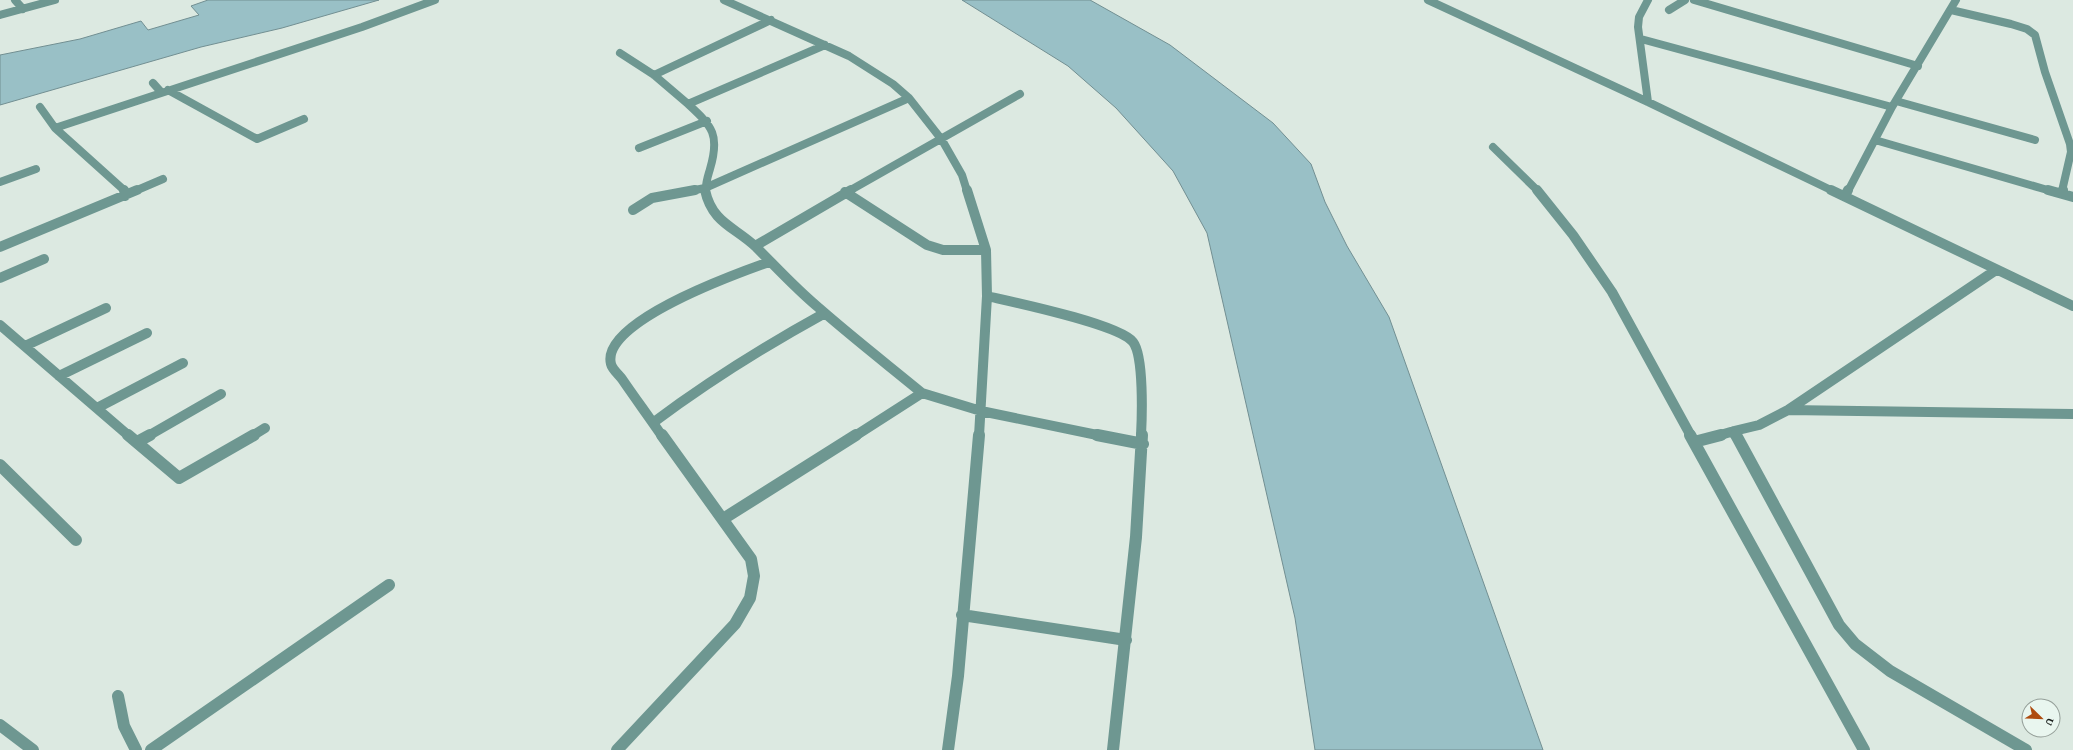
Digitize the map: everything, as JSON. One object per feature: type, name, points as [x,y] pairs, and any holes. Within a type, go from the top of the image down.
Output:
[{"type":"street","points":[[15,0],[23,9]]},
{"type":"street","points":[[0,16],[55,0]]},
{"type":"street","points":[[55,128],[362,27],[435,0]]},
{"type":"street","points":[[724,0],[825,45],[870,68],[893,84],[909,98],[942,140],[962,175],[986,250],[987,296],[981,411],[962,615],[958,676],[948,750]]},
{"type":"street","points":[[1428,0],[1648,102],[2073,306]]},
{"type":"street","points":[[1648,0],[1639,17],[1638,27],[1641,39],[1648,102]]},
{"type":"street","points":[[1669,10],[1685,0]]},
{"type":"street","points":[[1694,0],[1918,66]]},
{"type":"street","points":[[1845,196],[1894,104],[1956,0]]},
{"type":"street","points":[[1951,10],[2011,24],[2027,29],[2035,35],[2045,72],[2070,144],[2071,152],[2062,193]]},
{"type":"street","points":[[654,75],[771,20]]},
{"type":"street","points":[[1641,39],[2035,140]]},
{"type":"street","points":[[688,104],[825,45]]},
{"type":"street","points":[[620,53],[654,75],[707,121],[714,134],[715,153],[705,188],[708,203],[728,227],[755,246],[769,262],[824,313],[922,393],[981,411],[1143,444]]},
{"type":"street","points":[[153,83],[164,91],[257,139],[304,119]]},
{"type":"street","points":[[755,246],[845,192],[942,140],[1020,94]]},
{"type":"street","points":[[633,210],[652,198],[705,188],[909,98]]},
{"type":"street","points":[[40,107],[55,128],[125,191],[125,196]]},
{"type":"street","points":[[639,148],[707,121]]},
{"type":"street","points":[[1875,140],[2073,196]]},
{"type":"street","points":[[1493,146],[1531,182],[1573,235],[1612,292],[1864,750]]},
{"type":"street","points":[[0,182],[36,169]]},
{"type":"street","points":[[0,246],[125,196],[163,179]]},
{"type":"street","points":[[845,192],[927,245],[943,250],[986,250]]},
{"type":"street","points":[[0,278],[44,259]]},
{"type":"street","points":[[617,750],[735,624],[750,598],[754,576],[751,559],[611,364],[612,348],[622,336],[656,310],[769,262]]},
{"type":"street","points":[[1694,442],[1759,425],[1788,410],[1996,270]]},
{"type":"street","points":[[987,296],[1111,329],[1133,342],[1138,353],[1143,392],[1143,444],[1126,640],[1113,750]]},
{"type":"street","points":[[25,346],[106,308]]},
{"type":"street","points":[[654,422],[701,387],[757,351],[824,313]]},
{"type":"street","points":[[0,325],[179,478],[265,428]]},
{"type":"street","points":[[60,376],[147,333]]},
{"type":"street","points":[[97,408],[183,363]]},
{"type":"street","points":[[723,519],[922,393]]},
{"type":"street","points":[[136,442],[221,394]]},
{"type":"street","points":[[1788,410],[2073,414]]},
{"type":"street","points":[[1734,431],[1839,625],[1855,644],[1890,671],[2026,750]]},
{"type":"street","points":[[0,465],[76,540]]},
{"type":"street","points":[[151,750],[390,585]]},
{"type":"street","points":[[962,615],[1126,640]]},
{"type":"street","points":[[118,696],[124,726],[136,750]]},
{"type":"street","points":[[0,726],[33,750]]},
{"type":"water","points":[[208,0],[379,0],[282,28],[201,47],[0,105],[0,55],[80,39],[141,21],[148,30],[199,15],[191,6]]},
{"type":"water","points":[[962,0],[1090,0],[1170,45],[1273,123],[1311,164],[1325,202],[1347,246],[1389,317],[1543,750],[1315,750],[1295,618],[1207,233],[1173,171],[1116,108],[1068,66]]}]
